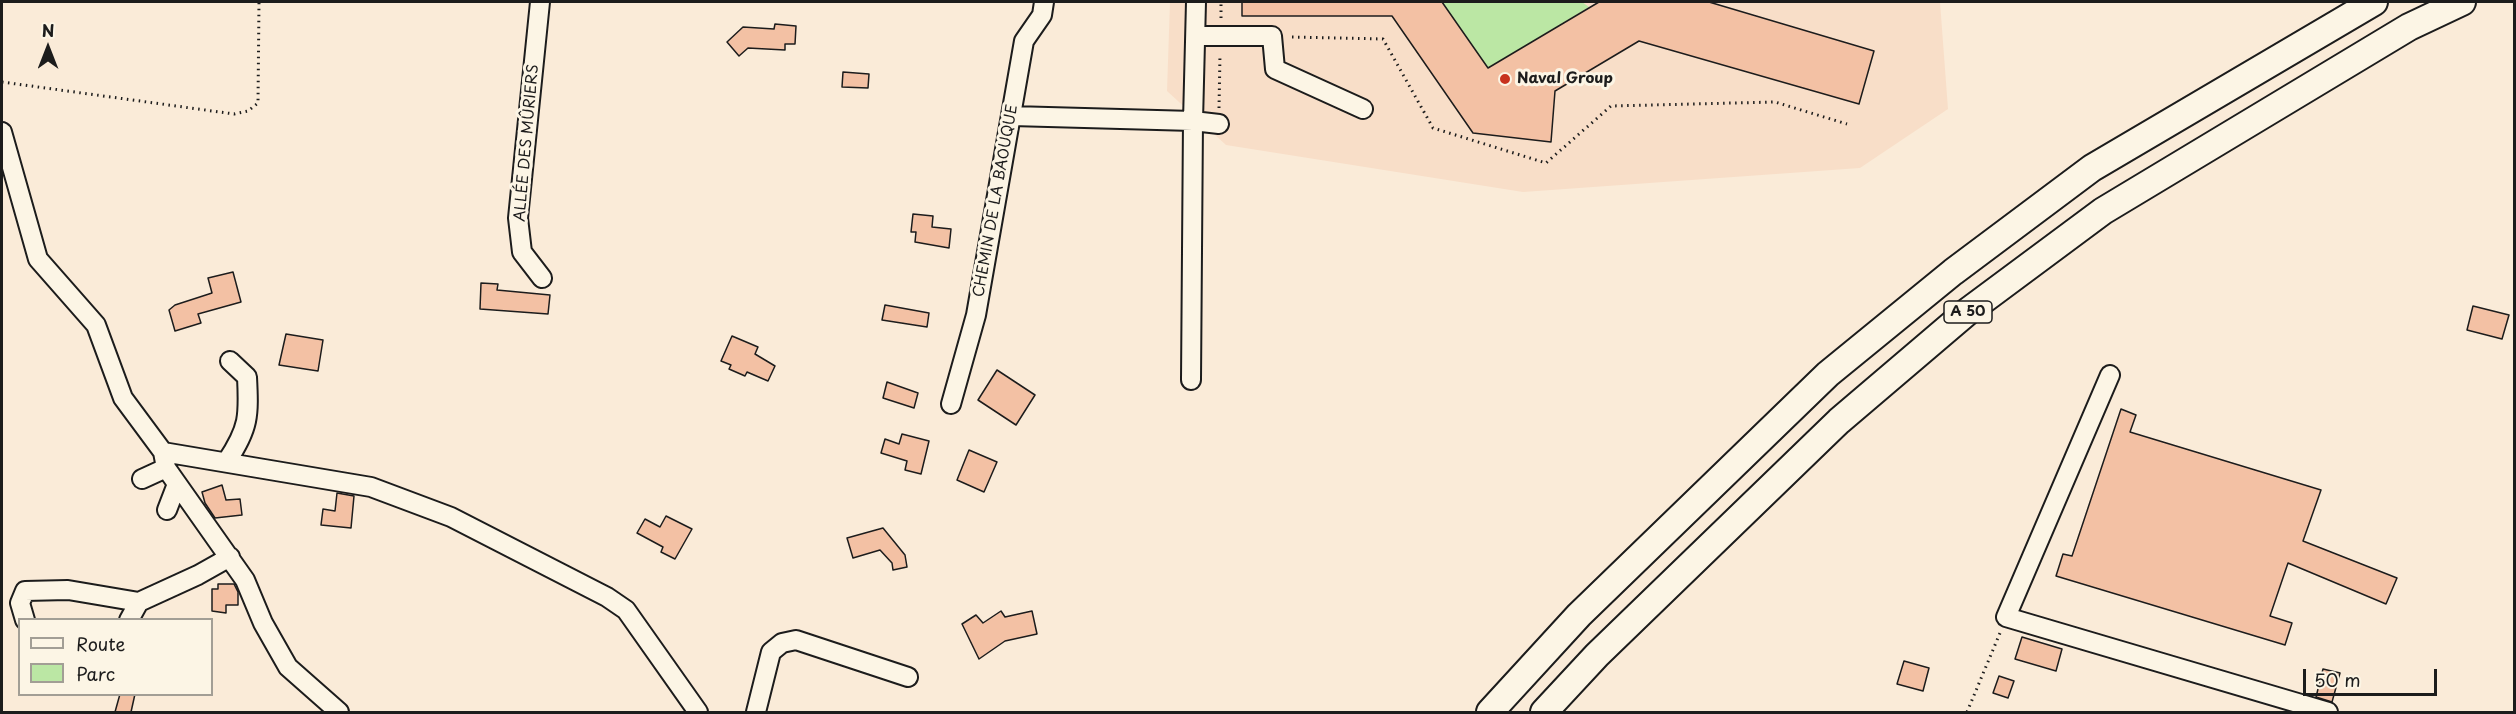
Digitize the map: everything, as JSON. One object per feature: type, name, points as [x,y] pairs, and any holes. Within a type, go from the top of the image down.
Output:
[{"type":"highway","name":"A 50","points":[[1490,712],[1579,615],[1828,374],[1953,273],[2092,168],[2374,2]]},
{"type":"highway","name":"A 50","points":[[1544,712],[1597,655],[1839,421],[1967,312],[2103,211],[2390,39],[2462,2]]},
{"type":"street","name":"ALLÉE DES MÛRIERS","points":[[540,2],[518,218],[522,252],[543,278]]},
{"type":"street","name":"CHEMIN DE LA BAOUQUE","points":[[951,404],[976,315],[1024,41],[1042,15],[1044,2]]},
{"type":"street","points":[[1191,380],[1196,2]]},
{"type":"street","points":[[1196,36],[1272,36],[1275,69],[1363,109]]},
{"type":"street","points":[[1012,116],[1193,121],[1219,124]]},
{"type":"street","points":[[2,132],[38,259],[96,325],[123,398],[165,460],[177,484],[230,557],[271,622],[288,667],[339,712]]},
{"type":"street","points":[[226,461],[241,440],[249,415],[247,377],[230,361]]},
{"type":"street","points":[[2110,375],[2006,617],[2328,712]]},
{"type":"street","points":[[142,479],[165,460],[226,461],[371,487],[451,517],[607,597],[626,610],[698,712]]},
{"type":"street","points":[[167,510],[177,484]]},
{"type":"street","points":[[24,618],[20,603],[25,591],[68,590],[139,602],[198,576],[230,557]]},
{"type":"street","points":[[130,618],[139,602]]},
{"type":"street","points":[[756,712],[771,652],[782,643],[796,640],[908,677]]},
{"type":"path","points":[[2,82],[234,114],[248,111],[258,104],[260,93],[257,45],[259,2]]},
{"type":"path","points":[[1219,124],[1221,2]]},
{"type":"path","points":[[1292,37],[1383,39],[1433,128],[1546,163],[1611,106],[1774,102],[1848,124]]},
{"type":"path","points":[[1967,712],[2006,617]]},
{"type":"shaded area","points":[[1170,2],[1940,2],[1948,109],[1860,168],[1523,192],[1226,145],[1167,91]]},
{"type":"green space","points":[[1442,2],[1582,2],[1589,7],[1488,68]]},
{"type":"building","name":"Naval Group","points":[[1242,2],[1442,2],[1488,68],[1599,2],[1709,2],[1874,51],[1859,104],[1639,41],[1555,91],[1551,142],[1473,133],[1392,16],[1242,16]]},
{"type":"building","points":[[775,24],[796,26],[795,44],[785,44],[785,50],[748,48],[739,56],[727,42],[743,27],[774,29]]},
{"type":"building","points":[[843,72],[869,74],[868,88],[842,87]]},
{"type":"building","points":[[913,214],[933,216],[932,227],[951,229],[949,248],[915,242],[916,232],[911,232]]},
{"type":"building","points":[[233,272],[241,302],[198,314],[201,323],[175,331],[169,310],[175,305],[212,293],[208,278]]},
{"type":"building","points":[[481,283],[498,284],[497,290],[550,295],[548,314],[480,309]]},
{"type":"building","points":[[885,305],[929,313],[927,327],[882,320]]},
{"type":"building","points":[[2473,306],[2509,315],[2502,339],[2467,330]]},
{"type":"building","points":[[286,334],[323,340],[318,371],[279,365]]},
{"type":"building","points":[[732,336],[758,347],[755,354],[775,366],[768,381],[747,372],[745,376],[729,369],[731,365],[721,361]]},
{"type":"building","points":[[997,370],[1035,395],[1016,425],[978,400]]},
{"type":"building","points":[[887,382],[918,393],[914,408],[883,398]]},
{"type":"building","points":[[2121,409],[2136,415],[2130,432],[2321,490],[2303,541],[2397,578],[2386,604],[2288,563],[2270,616],[2292,623],[2285,645],[2056,576],[2063,554],[2072,556]]},
{"type":"building","points":[[902,434],[929,441],[921,474],[905,470],[907,461],[881,453],[885,439],[899,444]]},
{"type":"building","points":[[969,450],[997,462],[984,492],[957,480]]},
{"type":"building","points":[[222,485],[226,500],[240,499],[242,515],[215,518],[205,503],[202,492]]},
{"type":"building","points":[[337,493],[354,496],[351,528],[321,525],[323,509],[335,511]]},
{"type":"building","points":[[666,516],[692,529],[675,559],[661,552],[663,547],[637,533],[645,519],[660,527]]},
{"type":"building","points":[[883,528],[905,555],[907,567],[893,570],[892,563],[880,550],[853,558],[847,538]]},
{"type":"building","points":[[218,584],[234,584],[238,592],[238,605],[226,605],[226,613],[212,611],[212,589],[218,589]]},
{"type":"building","points":[[1001,611],[1005,617],[1032,611],[1037,634],[1005,641],[979,659],[962,624],[976,615],[983,623]]},
{"type":"building","points":[[2022,637],[2062,649],[2056,671],[2015,659]]},
{"type":"building","points":[[1904,661],[1929,668],[1923,691],[1897,684]]},
{"type":"building","points":[[2323,669],[2340,673],[2332,702],[2316,697]]},
{"type":"building","points":[[1999,676],[2014,681],[2008,698],[1993,693]]},
{"type":"building","points":[[119,696],[135,696],[131,712],[115,712]]},
{"type":"place","name":"Naval Group","points":[[1505,79]]}]
